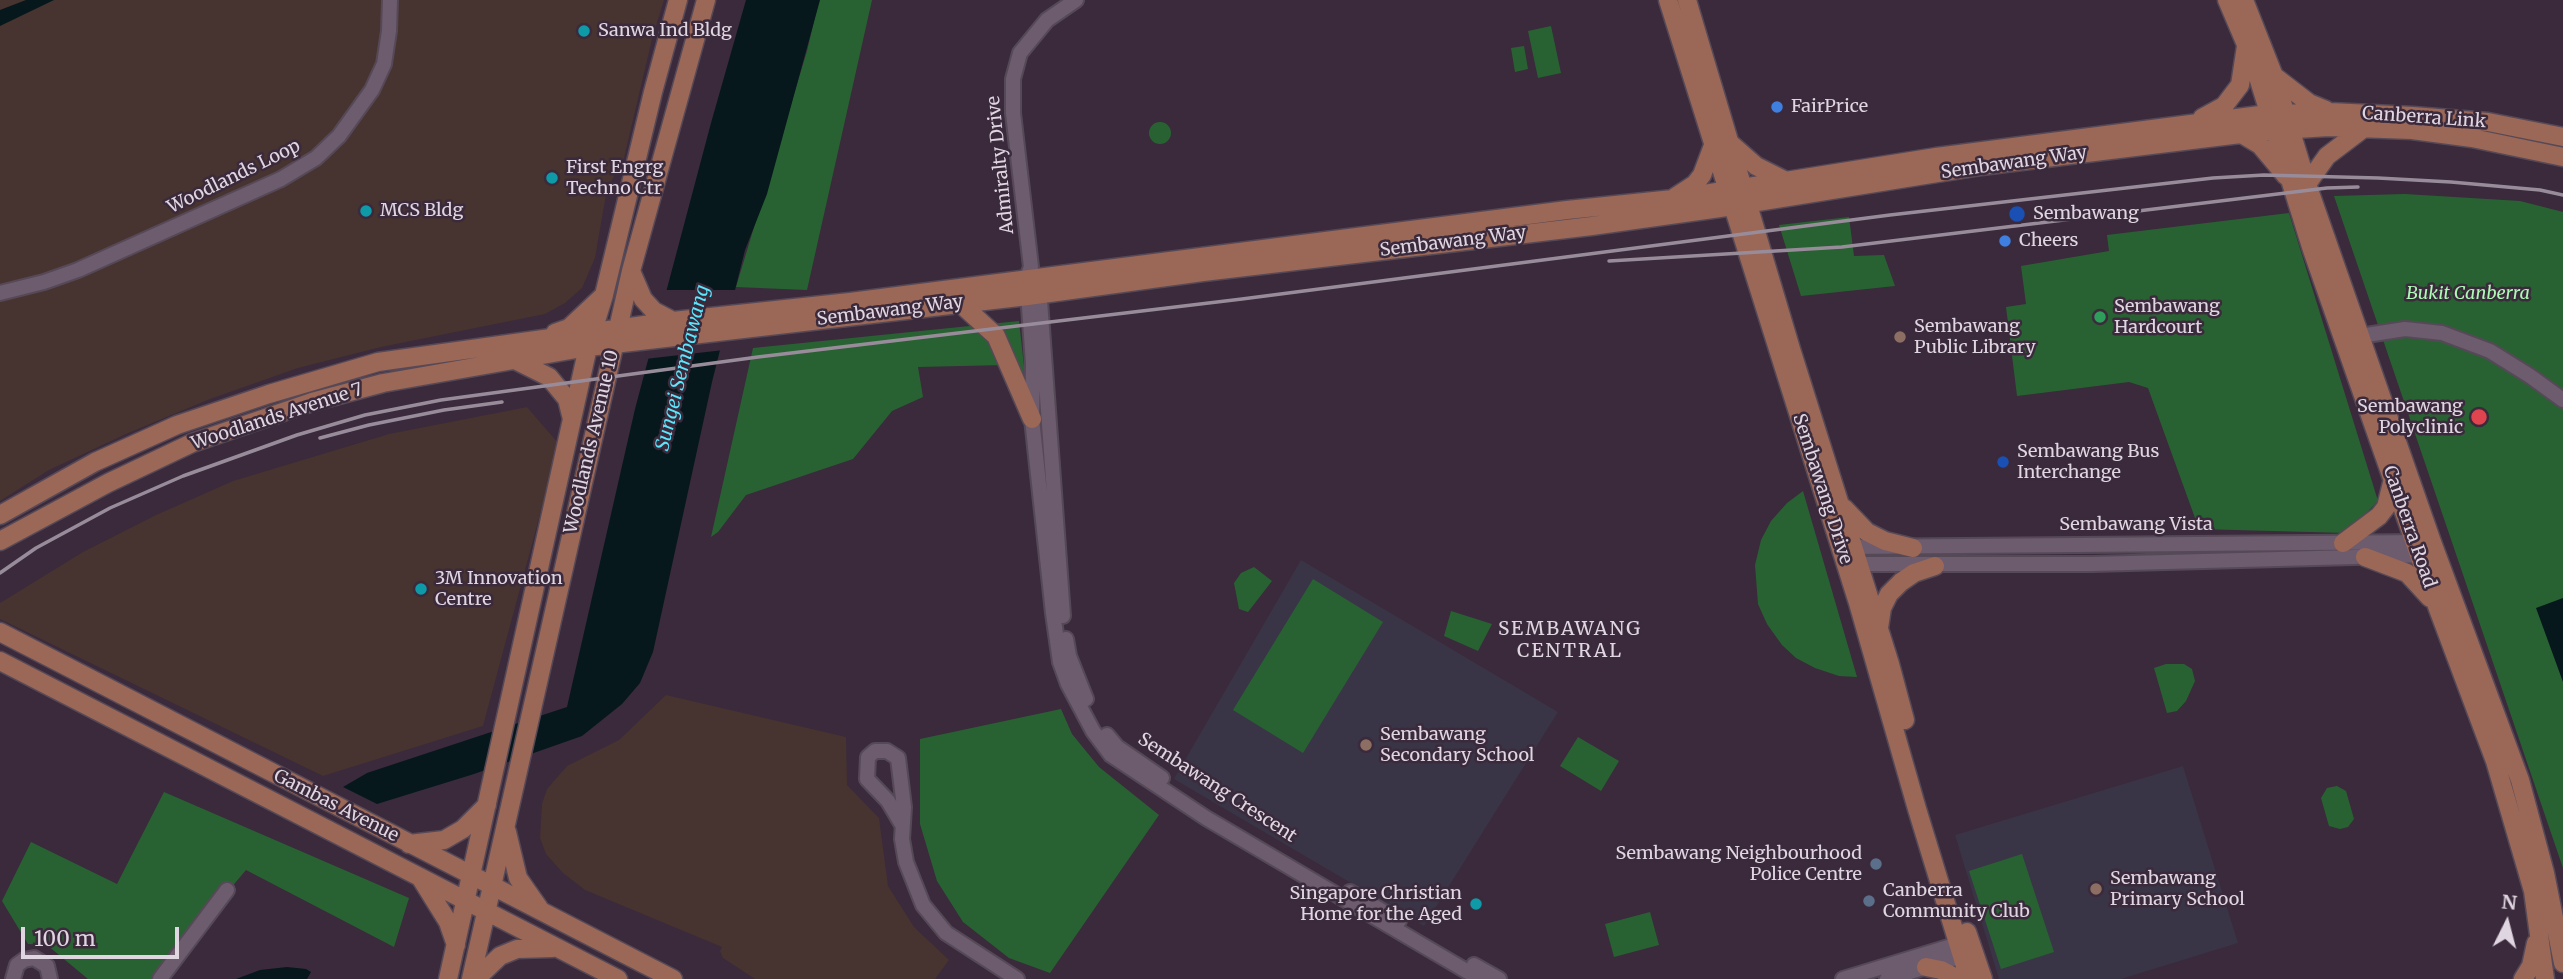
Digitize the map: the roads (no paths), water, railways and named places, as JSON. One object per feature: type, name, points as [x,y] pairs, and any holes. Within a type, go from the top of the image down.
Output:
[{"type":"main road","name":"Woodlands Avenue 10","points":[[448,979],[590,340],[604,295],[678,0]]},
{"type":"main road","name":"Woodlands Avenue 10","points":[[474,979],[486,912],[631,271],[706,0]]},
{"type":"main road","name":"Sembawang Drive","points":[[1668,0],[1721,142],[1841,505],[1850,556],[1878,628],[1966,948],[1969,979]]},
{"type":"main road","name":"Sembawang Drive","points":[[1687,0],[1721,142]]},
{"type":"main road","name":"Canberra Road","points":[[2227,0],[2280,121],[2299,183],[2360,336],[2502,784],[2533,891],[2545,979]]},
{"type":"main road","name":"Canberra Road","points":[[2244,0],[2274,76],[2280,121]]},
{"type":"main road","points":[[2193,123],[2224,106],[2239,85],[2246,46]]},
{"type":"main road","points":[[2274,76],[2309,103],[2330,112]]},
{"type":"main road","name":"Canberra Link","points":[[2280,121],[2330,112],[2488,122],[2563,137]]},
{"type":"main road","name":"Sembawang Way","points":[[616,338],[899,296],[1033,282],[1567,210],[1672,199],[1739,197],[1788,182],[1936,157],[2193,123],[2280,121]]},
{"type":"main road","name":"Sembawang Way","points":[[651,332],[673,321],[757,319],[960,303],[1033,282],[1203,272],[1592,226],[1739,197],[2240,133],[2280,121]]},
{"type":"main road","name":"Canberra Link","points":[[2280,121],[2412,130],[2472,138],[2563,156]]},
{"type":"main road","points":[[2240,133],[2260,145],[2299,183],[2336,146],[2364,128]]},
{"type":"main road","points":[[1672,199],[1695,184],[1721,142],[1756,166],[1788,182]]},
{"type":"main road","name":"Canberra Road","points":[[2299,183],[2312,250],[2393,479],[2426,549]]},
{"type":"main road","name":"Sembawang Drive","points":[[1739,197],[1850,556],[1966,948],[1983,979]]},
{"type":"main road","points":[[1567,210],[1586,214],[1592,221],[1592,226]]},
{"type":"main road","points":[[631,271],[643,299],[654,310],[673,321]]},
{"type":"main road","points":[[539,340],[569,328],[604,295]]},
{"type":"main road","points":[[960,303],[996,336],[1032,419]]},
{"type":"main road","name":"Woodlands Avenue 7","points":[[0,515],[95,462],[177,425],[378,362],[539,340],[616,338]]},
{"type":"main road","name":"Woodlands Avenue 7","points":[[0,541],[108,482],[199,440],[312,402],[371,386],[517,361],[590,340]]},
{"type":"main road","points":[[517,361],[549,377],[567,399],[572,419]]},
{"type":"main road","points":[[2343,543],[2379,516],[2386,506],[2393,479]]},
{"type":"main road","points":[[1841,505],[1867,532],[1885,541],[1913,548]]},
{"type":"main road","points":[[2365,557],[2407,573],[2446,613]]},
{"type":"main road","points":[[1878,628],[1882,608],[1889,594],[1914,573],[1935,566]]},
{"type":"main road","name":"Canberra Road","points":[[2446,613],[2520,780],[2545,873],[2563,963]]},
{"type":"main road","name":"Gambas Avenue","points":[[0,632],[673,979]]},
{"type":"main road","name":"Gambas Avenue","points":[[0,661],[618,979]]},
{"type":"main road","points":[[409,844],[444,840],[463,828],[487,805]]},
{"type":"main road","points":[[506,829],[518,878],[545,914]]},
{"type":"main road","points":[[2545,873],[2563,892]]},
{"type":"main road","points":[[419,877],[448,922],[456,945]]},
{"type":"main road","points":[[2523,979],[2531,966],[2538,932]]},
{"type":"main road","points":[[474,979],[500,956],[516,949],[557,948]]},
{"type":"main road","points":[[1926,967],[1941,970],[1958,979]]},
{"type":"street","name":"Woodlands Loop","points":[[0,293],[78,270],[281,179],[316,158],[339,136],[372,90],[384,64],[390,0]]},
{"type":"street","name":"Admiralty Drive","points":[[1033,282],[1013,113],[1013,79],[1020,53],[1035,32],[1059,9],[1076,0]]},
{"type":"street","name":"Sembawang Crescent","points":[[1033,282],[1032,419],[1060,662],[1068,684],[1093,732],[1111,755],[1226,830],[1480,979]]},
{"type":"street","name":"Sembawang Crescent","points":[[1033,282],[1069,656],[1079,686],[1108,737],[1116,747],[1223,818],[1499,979]]},
{"type":"street","points":[[2360,336],[2405,329],[2442,333],[2490,351],[2563,400]]},
{"type":"street","name":"Sembawang Vista","points":[[1850,556],[1913,548],[2062,544],[2343,543],[2426,549]]},
{"type":"street","name":"Sembawang Vista","points":[[1850,556],[1935,566],[2365,557],[2426,549]]},
{"type":"street","points":[[901,823],[888,801],[867,779],[868,757],[875,751],[887,751],[898,758],[904,807],[901,823],[906,862],[923,905],[946,933],[1017,979]]},
{"type":"street","points":[[160,979],[227,890]]},
{"type":"street","points":[[1886,979],[1926,967],[1966,948]]},
{"type":"street","points":[[1843,979],[1966,948]]},
{"type":"street","points":[[13,979],[17,965],[34,958],[47,966],[50,979]]},
{"type":"water","points":[[26,0],[54,0],[0,26],[0,10]]},
{"type":"water","name":"Sungei Sembawang","points":[[746,0],[820,0],[767,194],[745,250],[712,382],[653,652],[640,683],[622,704],[582,736],[377,804],[343,787],[367,773],[567,707],[635,409]]},
{"type":"water","points":[[2563,598],[2563,682],[2536,608]]},
{"type":"water","points":[[287,967],[311,972],[307,979],[236,979],[260,970]]},
{"type":"railway","points":[[0,573],[36,548],[110,508],[183,476],[297,435],[365,415],[441,400],[758,357],[1242,299],[1890,215],[2213,178],[2264,175],[2378,178],[2540,190],[2563,195]]},
{"type":"railway","points":[[1609,261],[1842,247],[2327,188],[2358,187]]},
{"type":"railway","points":[[320,438],[444,410],[502,402]]},
{"type":"place","name":"Sanwa Ind Bldg","points":[[584,31]]},
{"type":"place","name":"FairPrice","points":[[1777,107]]},
{"type":"place","name":"First Engrg Techno Ctr","points":[[552,178]]},
{"type":"place","name":"MCS Bldg","points":[[366,211]]},
{"type":"place","name":"Sembawang","points":[[2017,214]]},
{"type":"place","name":"Cheers","points":[[2005,241]]},
{"type":"place","name":"Sembawang Hardcourt","points":[[2100,317]]},
{"type":"place","name":"Sembawang Public Library","points":[[1900,337]]},
{"type":"place","name":"Sembawang Polyclinic","points":[[2479,417]]},
{"type":"place","name":"Sembawang Bus Interchange","points":[[2003,462]]},
{"type":"place","name":"3M Innovation Centre","points":[[421,589]]},
{"type":"place","name":"Sembawang Secondary School","points":[[1366,745]]},
{"type":"place","name":"Sembawang Neighbourhood Police Centre","points":[[1876,864]]},
{"type":"place","name":"Sembawang Primary School","points":[[2096,889]]},
{"type":"place","name":"Canberra Community Club","points":[[1869,901]]},
{"type":"place","name":"Singapore Christian Home for the Aged","points":[[1476,904]]},
{"type":"district","name":"SEMBAWANG CENTRAL","points":[[1570,641]]},
{"type":"park label","name":"Bukit Canberra","points":[[2468,294]]}]
